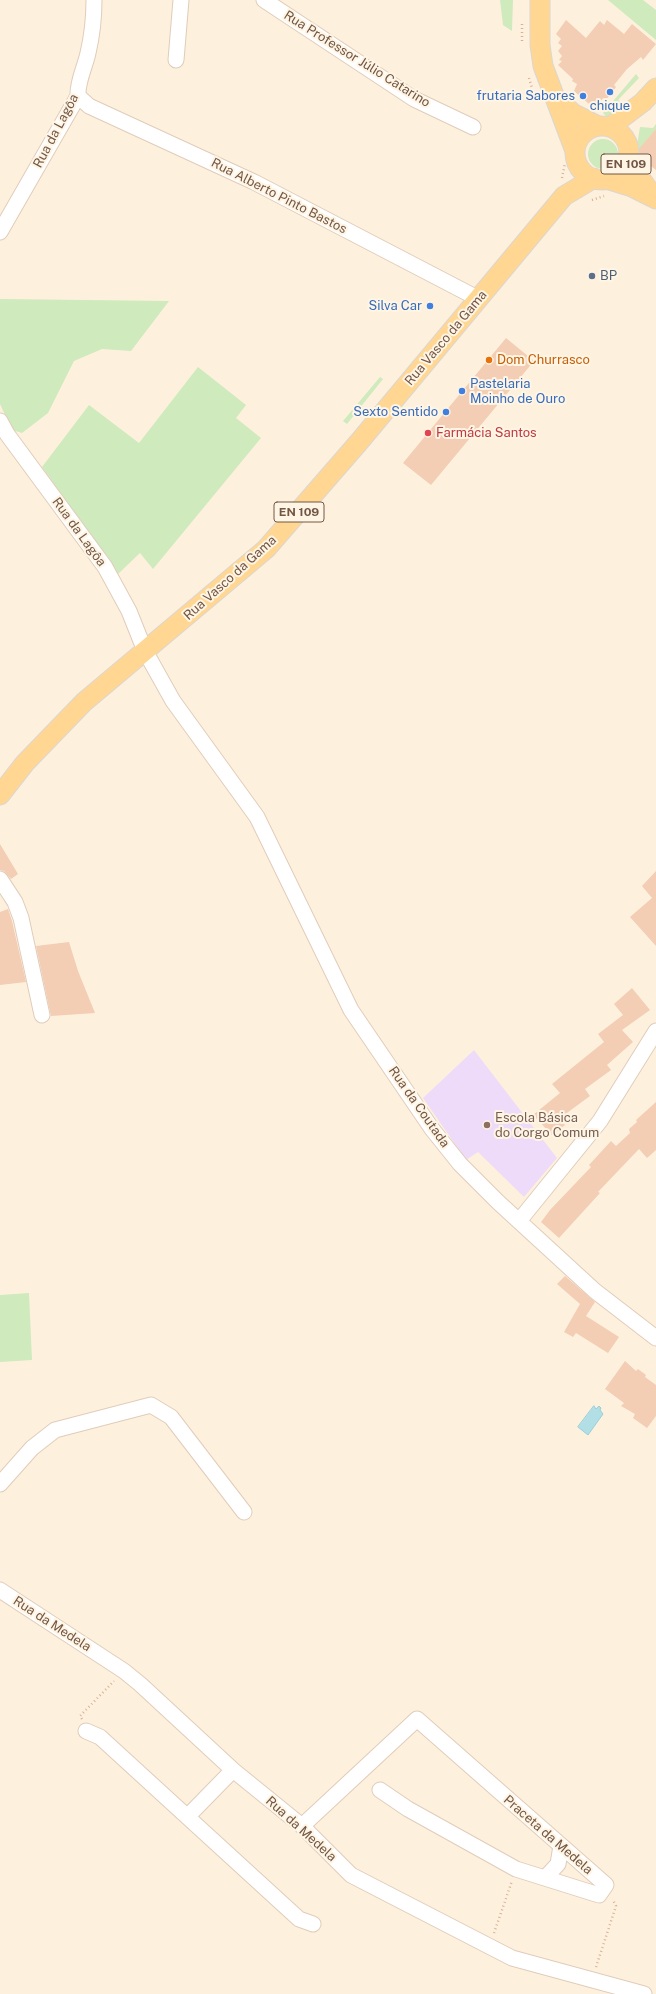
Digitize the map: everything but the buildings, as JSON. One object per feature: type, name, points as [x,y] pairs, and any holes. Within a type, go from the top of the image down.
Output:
[{"type":"main road","points":[[540,0],[540,45],[543,66],[576,156]]},
{"type":"main road","name":"EN 109","points":[[604,127],[643,102],[656,88]]},
{"type":"main road","points":[[555,98],[574,114],[604,127]]},
{"type":"main road","name":"EN 109","points":[[628,149],[617,131],[604,127],[589,129],[582,134],[577,142],[576,156],[581,169],[600,179],[614,177],[626,164],[628,149],[643,102]]},
{"type":"main road","points":[[628,149],[638,175],[655,198]]},
{"type":"main road","name":"Rua Vasco da Gama","points":[[0,795],[26,763],[84,702],[206,602],[266,549],[359,442],[564,196],[576,156]]},
{"type":"main road","points":[[600,179],[632,187],[655,198]]},
{"type":"main road","name":"Rua Vasco da Gama","points":[[564,196],[600,179]]},
{"type":"street","name":"Rua da Lagôa","points":[[0,232],[78,96],[78,87],[88,54],[94,14],[94,0]]},
{"type":"street","points":[[176,60],[181,0]]},
{"type":"street","name":"Rua Professor Júlio Catarino","points":[[264,0],[414,99],[473,127]]},
{"type":"street","name":"Rua Alberto Pinto Bastos","points":[[78,96],[89,106],[254,182],[479,299]]},
{"type":"street","name":"Rua da Lagôa","points":[[0,421],[7,434],[105,567],[129,611],[145,651],[173,701],[257,816]]},
{"type":"street","name":"Rua da Coutada","points":[[257,816],[351,1010],[432,1129],[460,1164],[519,1221],[595,1290],[656,1338]]},
{"type":"street","points":[[0,880],[15,902],[21,918],[42,1014]]},
{"type":"street","points":[[519,1221],[600,1121],[656,1031]]},
{"type":"street","points":[[0,1484],[32,1448],[55,1430],[151,1405],[171,1416],[244,1512]]},
{"type":"street","name":"Rua da Medela","points":[[0,1590],[124,1671],[233,1770],[302,1826],[351,1874],[512,1958],[644,1994]]},
{"type":"street","name":"Praceta da Medela","points":[[302,1826],[417,1719],[606,1885],[599,1895],[516,1869],[408,1809],[380,1790]]},
{"type":"street","points":[[86,1731],[100,1737],[299,1919],[313,1924]]},
{"type":"street","points":[[188,1816],[233,1770]]},
{"type":"street","points":[[545,1878],[558,1864],[560,1846]]},
{"type":"path","points":[[86,1731],[80,1716],[124,1671]]},
{"type":"path","points":[[489,1946],[516,1869]]},
{"type":"path","points":[[592,1980],[616,1906],[606,1885]]},
{"type":"shaded area","name":"Escola Básica do Corgo Comum","points":[[474,1050],[557,1158],[524,1197],[478,1152],[466,1160],[423,1098]]},
{"type":"green space","points":[[500,0],[513,0],[512,31],[503,25]]},
{"type":"green space","points":[[608,0],[643,0],[656,10],[656,40]]},
{"type":"green space","points":[[636,74],[639,78],[618,100],[632,107],[608,118],[603,113]]},
{"type":"green space","points":[[656,124],[656,129],[639,150],[637,145],[640,127],[653,128]]},
{"type":"green space","points":[[603,139],[609,140],[617,148],[617,160],[609,168],[603,169],[597,168],[589,160],[588,154],[589,148],[597,140]]},
{"type":"green space","points":[[0,299],[169,301],[131,351],[102,349],[74,361],[48,413],[22,433],[12,430],[0,404]]},
{"type":"green space","points":[[198,367],[246,405],[236,418],[261,438],[153,569],[140,553],[118,574],[42,467],[89,405],[139,443]]},
{"type":"green space","points":[[380,377],[383,379],[347,424],[343,421]]},
{"type":"green space","points":[[29,1293],[32,1360],[0,1362],[0,1295]]},
{"type":"water","points":[[594,1406],[596,1409],[599,1406],[603,1414],[588,1435],[578,1427]]},
{"type":"place","name":"chique","points":[[610,92]]},
{"type":"place","name":"frutaria Sabores","points":[[583,96]]},
{"type":"place","name":"BP","points":[[592,276]]},
{"type":"place","name":"Silva Car","points":[[430,306]]},
{"type":"place","name":"Dom Churrasco","points":[[489,360]]},
{"type":"place","name":"Pastelaria Moinho de Ouro","points":[[462,391]]},
{"type":"place","name":"Sexto Sentido","points":[[446,412]]},
{"type":"place","name":"Farmácia Santos","points":[[428,433]]},
{"type":"place","name":"Escola Básica do Corgo Comum","points":[[487,1125]]}]
